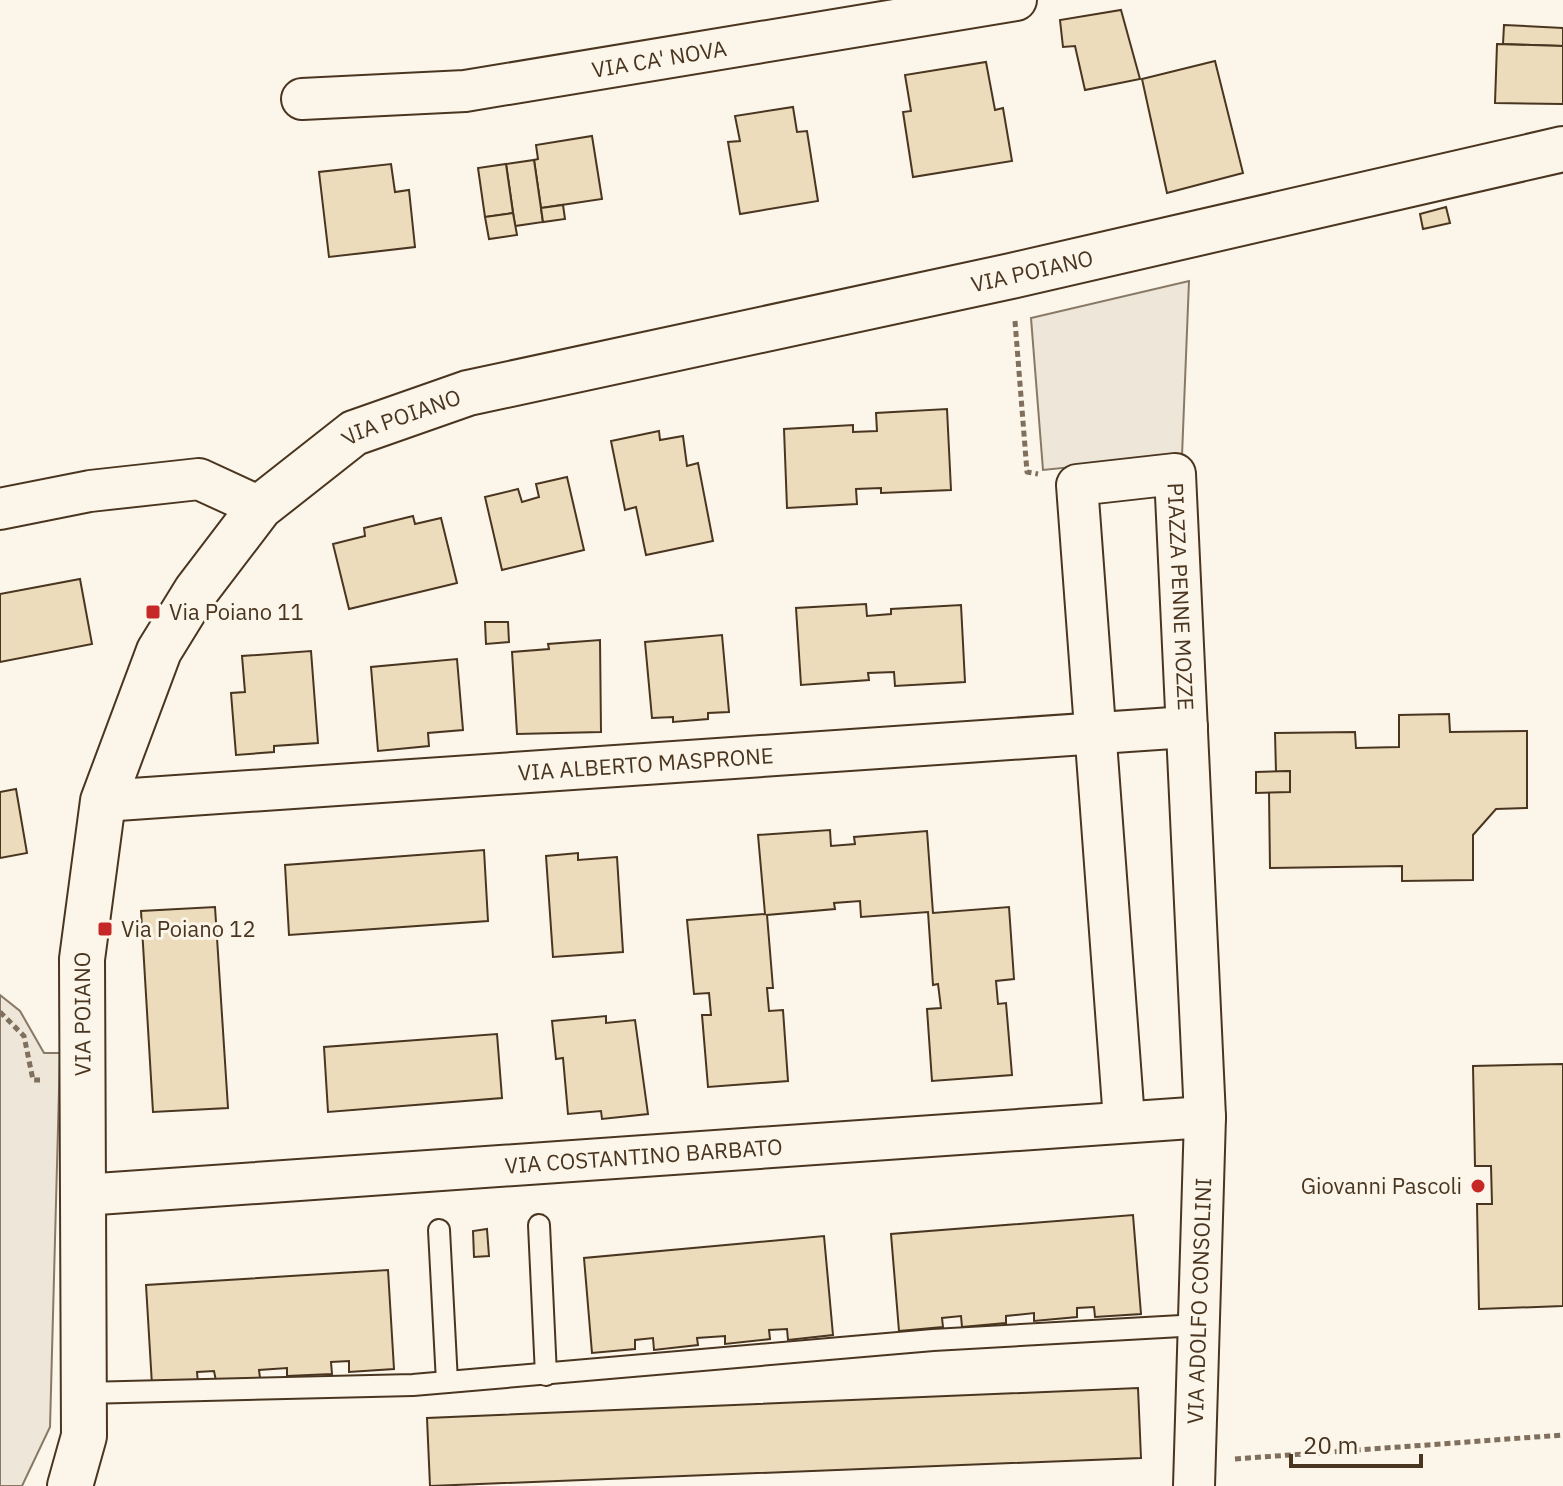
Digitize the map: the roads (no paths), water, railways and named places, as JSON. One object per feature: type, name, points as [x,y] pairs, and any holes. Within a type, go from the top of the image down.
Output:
[{"type":"street","name":"VIA CA' NOVA","points":[[302,99],[465,91],[1016,0]]},
{"type":"street","name":"VIA POIANO","points":[[70,1486],[84,1436],[82,959],[103,801],[159,651],[196,591],[260,507],[354,433],[468,393],[1011,276],[1563,149]]},
{"type":"street","name":"PIAZZA PENNE MOZZE","points":[[1093,733],[1077,485],[1175,474],[1205,1117]]},
{"type":"street","points":[[0,509],[90,491],[199,479],[260,507]]},
{"type":"street","name":"VIA ALBERTO MASPRONE","points":[[103,801],[1187,727]]},
{"type":"street","points":[[1093,733],[1124,1120]]},
{"type":"street","name":"VIA COSTANTINO BARBATO","points":[[83,1195],[1124,1120],[1205,1117]]},
{"type":"street","name":"VIA ADOLFO CONSOLINI","points":[[1194,1474],[1205,1117]]},
{"type":"lane","points":[[539,1225],[546,1375]]},
{"type":"lane","points":[[439,1230],[447,1382]]},
{"type":"lane","points":[[84,1393],[447,1382],[933,1340],[1199,1325]]},
{"type":"place","name":"Via Poiano 11","points":[[153,612]]},
{"type":"place","name":"Via Poiano 12","points":[[105,929]]},
{"type":"place","name":"Giovanni Pascoli","points":[[1478,1186]]}]
